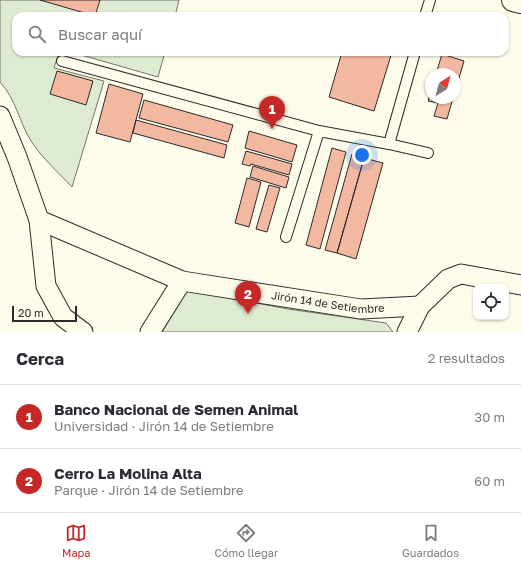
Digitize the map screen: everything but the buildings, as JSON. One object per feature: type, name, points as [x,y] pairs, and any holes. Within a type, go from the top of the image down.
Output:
[{"type":"main road","points":[[513,0],[521,2]]},
{"type":"street","points":[[0,116],[17,157],[39,220],[46,286],[63,317],[83,332]]},
{"type":"street","name":"Jirón 14 de Setiembre","points":[[39,220],[182,280],[361,309],[420,306]]},
{"type":"street","points":[[407,332],[420,306],[448,279],[461,274],[521,285]]},
{"type":"street","points":[[150,332],[182,280]]},
{"type":"lane","points":[[426,12],[430,0]]},
{"type":"lane","points":[[389,144],[414,56]]},
{"type":"lane","points":[[62,61],[319,131],[428,153]]},
{"type":"lane","points":[[286,237],[319,131]]},
{"type":"green space","points":[[0,0],[179,0],[176,12],[12,12],[12,56],[58,56],[54,68],[104,81],[72,187],[35,147],[23,126],[14,103],[0,82]]},
{"type":"green space","points":[[85,56],[164,56],[158,77]]},
{"type":"green space","points":[[187,290],[288,309],[386,323],[393,332],[162,332]]},
{"type":"place","name":"Banco Nacional de Semen Animal","points":[[272,129]]},
{"type":"place","name":"Cerro La Molina Alta","points":[[248,314]]}]
